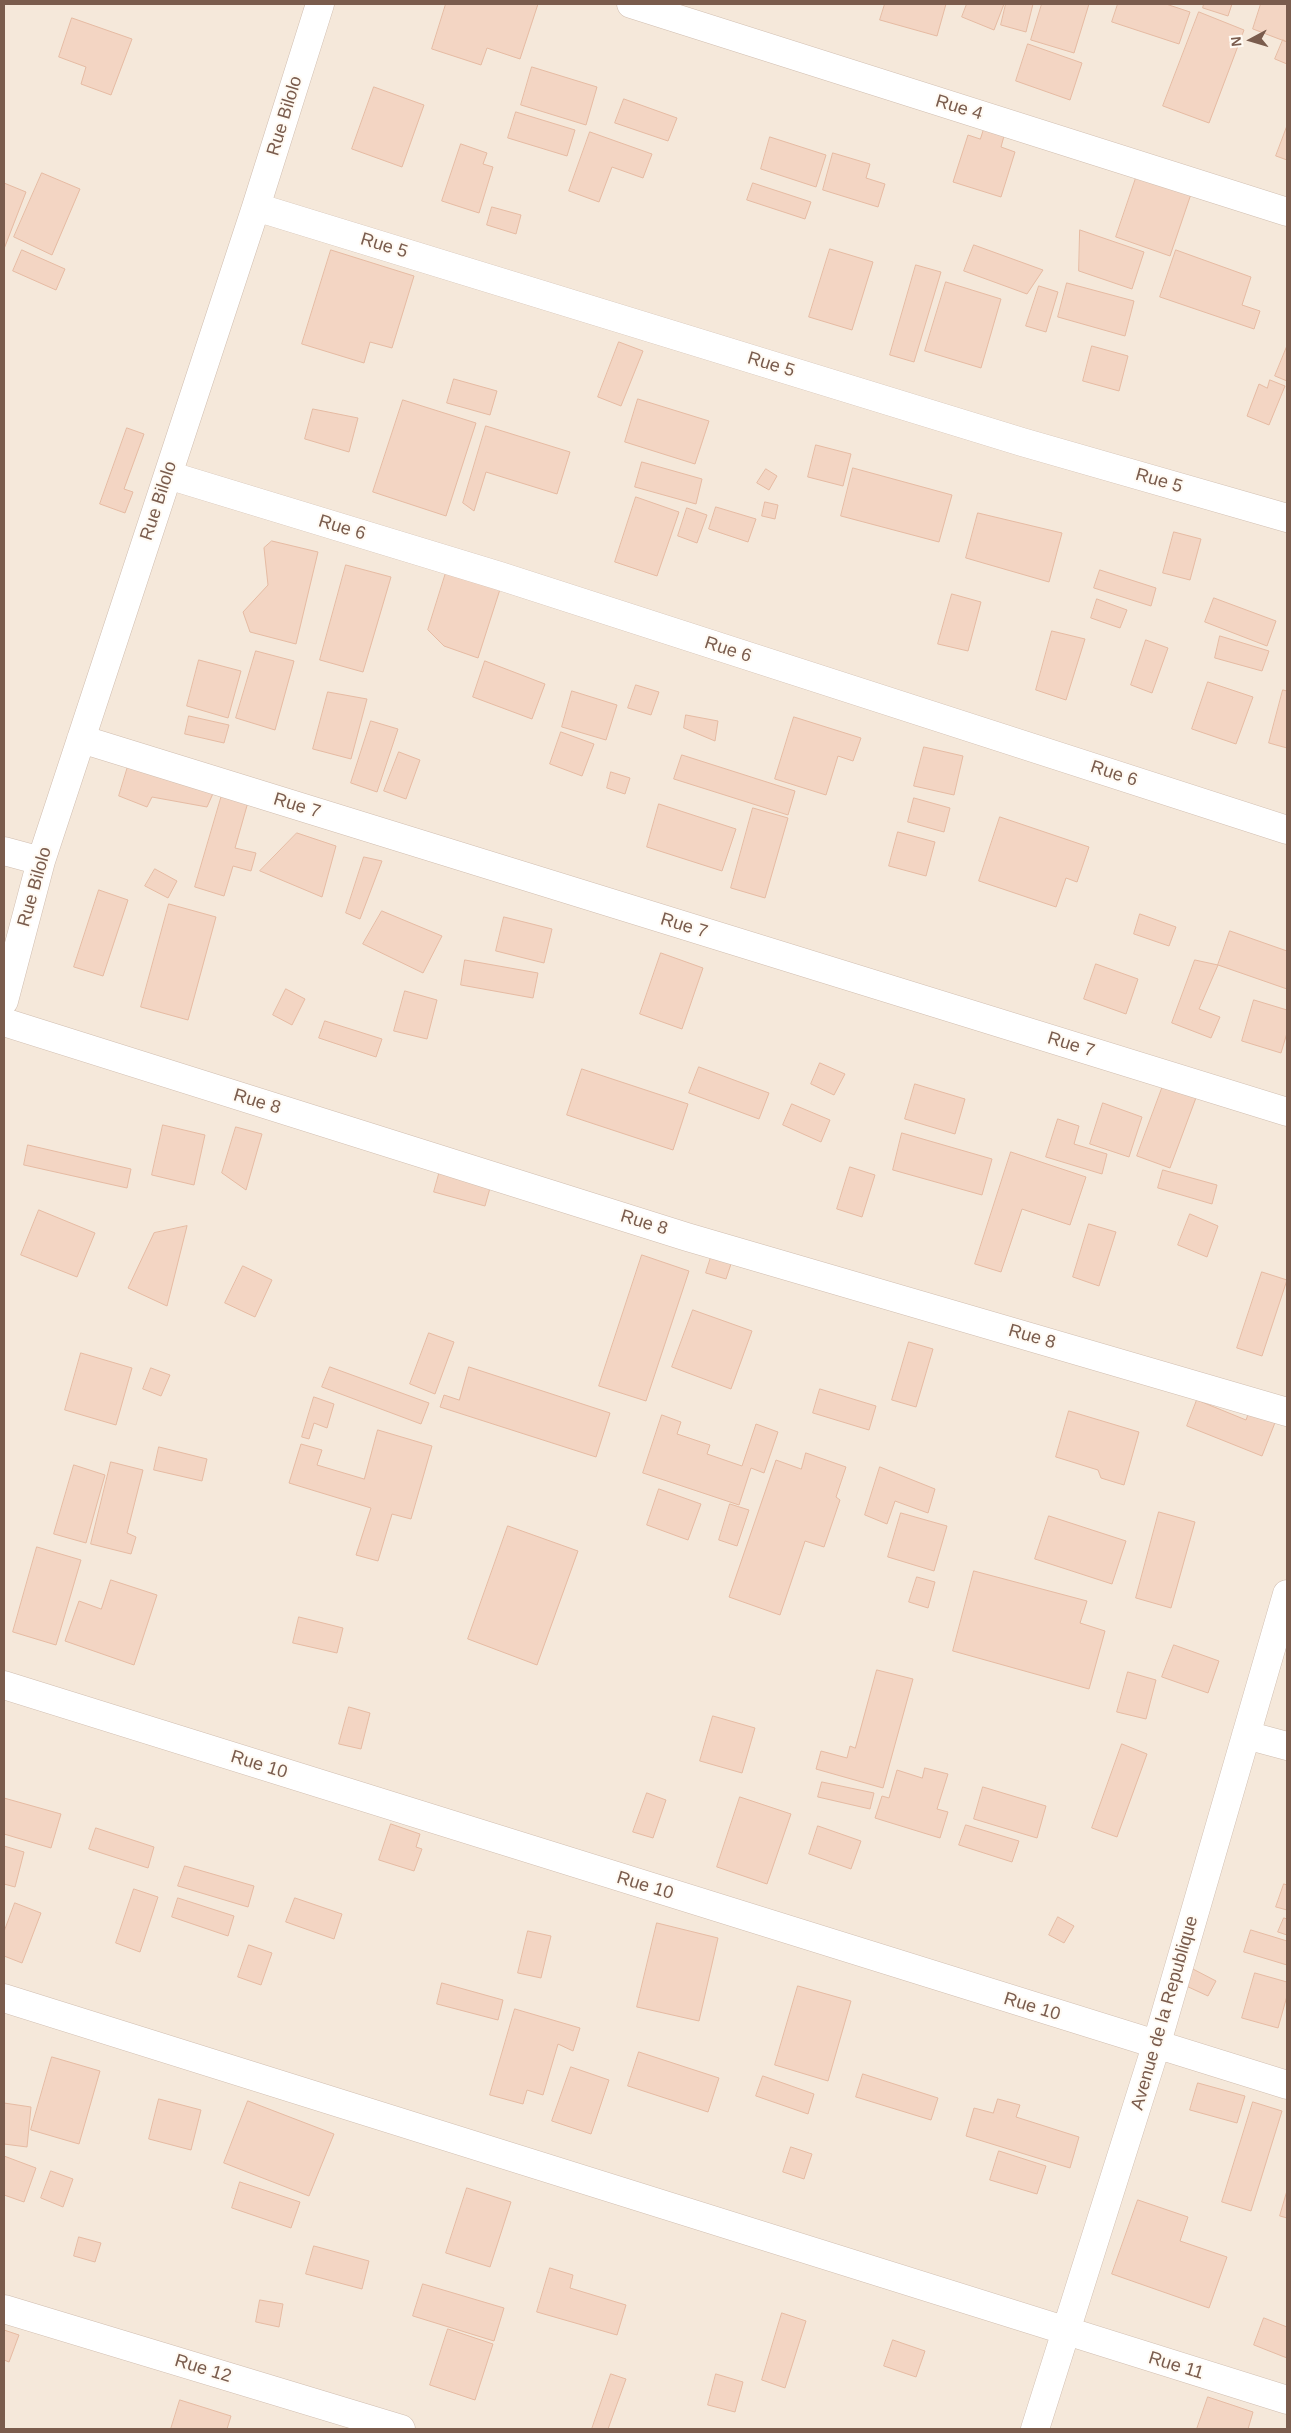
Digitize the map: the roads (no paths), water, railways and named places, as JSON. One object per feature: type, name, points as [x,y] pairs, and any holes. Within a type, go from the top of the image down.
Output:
[{"type":"street","name":"Rue Bilolo","points":[[4,1001],[41,862],[256,207],[320,4]]},
{"type":"street","name":"Rue 4","points":[[631,4],[1287,212]]},
{"type":"street","name":"Rue 5","points":[[256,207],[1022,442],[1287,518]]},
{"type":"street","name":"Rue 6","points":[[168,475],[510,579],[1287,830]]},
{"type":"street","name":"Rue 7","points":[[81,739],[1287,1112]]},
{"type":"street","points":[[4,851],[41,862]]},
{"type":"street","name":"Rue 8","points":[[4,1022],[687,1237],[1287,1412]]},
{"type":"street","name":"Avenue de la Republique","points":[[1035,2429],[1156,2046],[1287,1594]]},
{"type":"street","name":"Rue 10","points":[[4,1685],[1156,2046],[1287,2085]]},
{"type":"street","points":[[1246,1735],[1287,1746]]},
{"type":"street","name":"Rue 11","points":[[4,1998],[1287,2400]]},
{"type":"street","name":"Rue 12","points":[[4,2309],[401,2429]]}]
